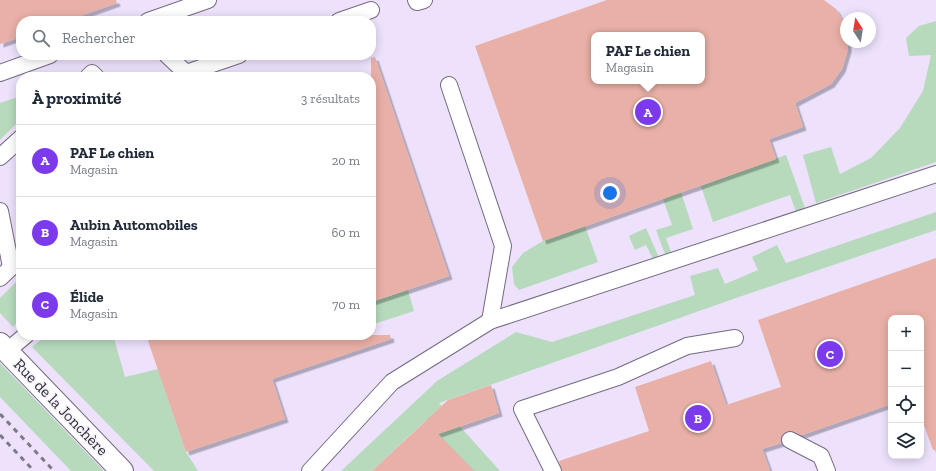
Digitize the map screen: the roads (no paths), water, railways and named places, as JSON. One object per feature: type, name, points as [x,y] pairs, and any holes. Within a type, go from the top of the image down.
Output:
[{"type":"street","name":"Rue de la Jonchère","points":[[4,348],[122,471]]},
{"type":"lane","points":[[162,16],[208,0]]},
{"type":"lane","points":[[416,0],[417,2],[424,0]]},
{"type":"lane","points":[[354,16],[371,10]]},
{"type":"lane","points":[[0,72],[35,60]]},
{"type":"lane","points":[[172,60],[185,72]]},
{"type":"lane","points":[[189,72],[224,60]]},
{"type":"lane","points":[[449,85],[503,246],[490,322]]},
{"type":"lane","points":[[0,157],[16,143]]},
{"type":"lane","points":[[310,471],[392,382],[490,322],[936,174]]},
{"type":"lane","points":[[0,211],[11,268]]},
{"type":"lane","points":[[553,471],[522,409],[618,377],[687,346],[735,338]]},
{"type":"lane","points":[[4,348],[18,340]]},
{"type":"lane","points":[[790,440],[821,456],[827,471]]},
{"type":"railway","points":[[0,414],[54,471]]},
{"type":"railway","points":[[0,435],[34,471]]},
{"type":"place","name":"PAF Le chien","points":[[648,112]]},
{"type":"place","name":"Élide","points":[[830,354]]},
{"type":"place","name":"Aubin Automobiles","points":[[698,418]]}]
